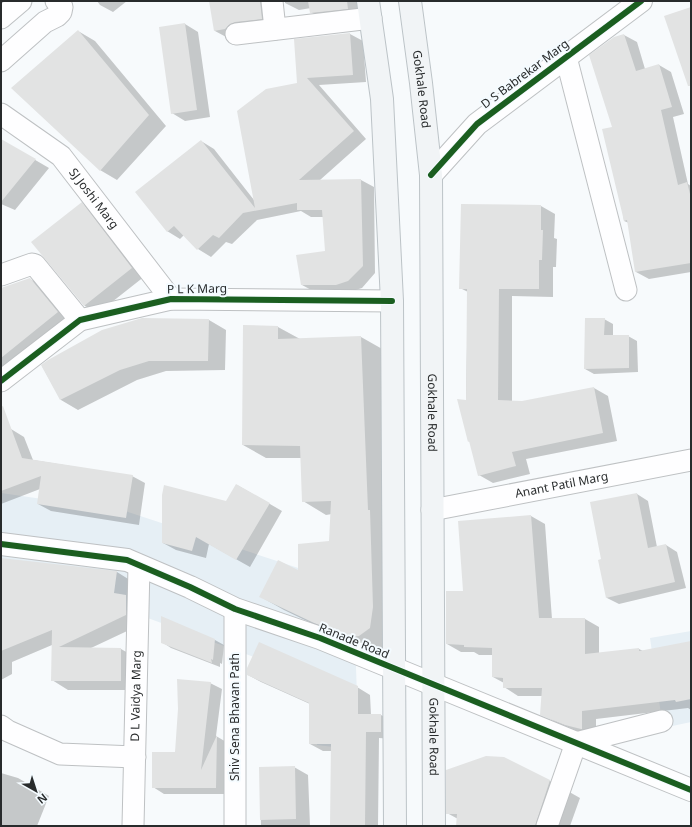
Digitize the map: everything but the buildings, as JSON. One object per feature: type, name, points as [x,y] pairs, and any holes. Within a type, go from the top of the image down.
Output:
[{"type":"main road","name":"Gokhale Road","points":[[410,1],[431,175],[434,826]]},
{"type":"main road","points":[[369,9],[382,99],[392,301],[395,826]]},
{"type":"street","points":[[1,18],[21,1]]},
{"type":"street","points":[[1,61],[45,22],[57,16],[61,12],[62,7],[56,1]]},
{"type":"street","points":[[272,1],[276,29]]},
{"type":"street","name":"D S Babrekar Marg","points":[[431,175],[477,124],[566,57],[621,7],[641,1]]},
{"type":"street","points":[[236,34],[276,29],[369,9]]},
{"type":"street","points":[[566,57],[626,290]]},
{"type":"street","name":"SJ Joshi Marg","points":[[1,114],[61,156],[171,299]]},
{"type":"street","points":[[1,274],[32,264],[35,265],[80,320]]},
{"type":"street","name":"P L K Marg","points":[[1,381],[80,320],[171,299],[392,301]]},
{"type":"street","name":"Anant Patil Marg","points":[[432,510],[691,460]]},
{"type":"street","name":"Ranade Road","points":[[1,544],[127,560],[190,586],[235,609],[320,638],[691,790]]},
{"type":"street","name":"D L Vaidya Marg","points":[[133,826],[139,566]]},
{"type":"street","name":"Shiv Sena Bhavan Path","points":[[235,609],[235,826]]},
{"type":"street","points":[[547,826],[576,743],[662,722]]},
{"type":"street","points":[[1,726],[8,731],[60,754],[134,758]]},
{"type":"shaded area","points":[[1,493],[125,511],[353,586],[359,750],[317,745],[317,704],[270,663],[96,599],[1,596]]},
{"type":"shaded area","points":[[691,631],[691,722],[663,728],[650,638]]},
{"type":"cycle path","points":[[431,175],[477,124],[641,1]]},
{"type":"cycle path","points":[[1,381],[80,320],[171,299],[392,301]]},
{"type":"cycle path","points":[[1,544],[127,560],[190,587],[235,609],[320,638],[691,790]]}]
